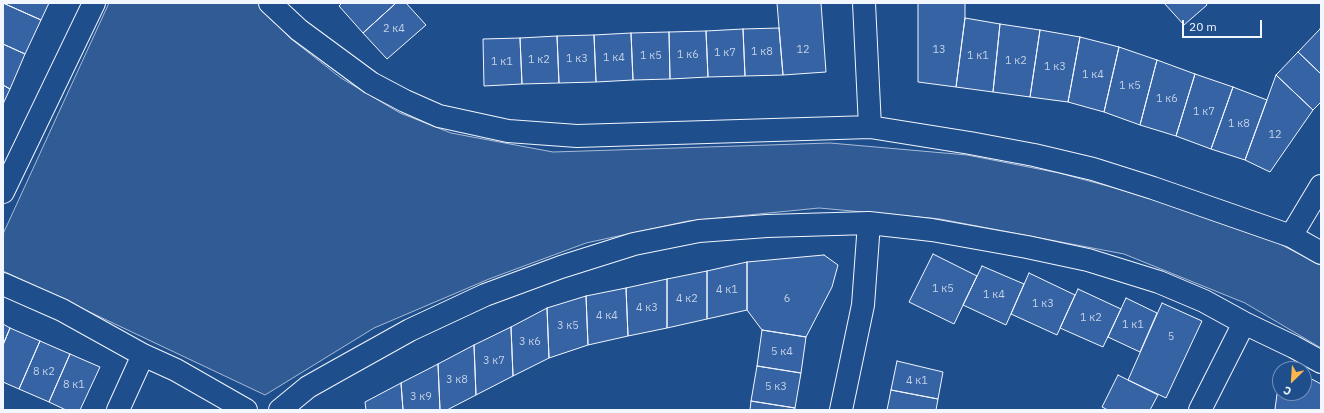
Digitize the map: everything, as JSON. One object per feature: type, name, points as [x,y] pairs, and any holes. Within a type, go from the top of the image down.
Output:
[{"type":"street","points":[[3,192],[94,3]]},
{"type":"street","points":[[270,3],[299,30],[371,83],[405,101],[439,116],[508,131],[576,136],[870,127],[977,144],[1034,155],[1093,169],[1153,188],[1291,236],[1321,254]]},
{"type":"street","points":[[864,3],[870,127]]},
{"type":"street","points":[[1291,236],[1321,186]]},
{"type":"street","points":[[841,410],[863,305],[869,223]]},
{"type":"street","points":[[280,410],[308,387],[410,330],[484,295],[562,267],[634,244],[699,231],[767,226],[869,223],[932,230],[1027,247],[1088,260],[1159,282],[1204,301],[1321,362]]},
{"type":"street","points":[[3,284],[62,310],[143,354],[176,370],[246,410]]},
{"type":"street","points":[[1200,410],[1244,323]]},
{"type":"street","points":[[118,410],[143,354]]},
{"type":"shaded area","points":[[109,3],[257,3],[290,38],[341,78],[400,113],[451,133],[553,152],[830,143],[967,155],[1059,173],[1130,192],[1258,233],[1321,265],[1321,348],[1245,303],[1124,254],[940,219],[819,208],[688,221],[586,243],[489,279],[374,328],[265,395],[3,271],[3,234]]},
{"type":"building","points":[[3,3],[49,3],[41,20]]},
{"type":"building","points":[[3,3],[41,20],[25,54],[3,44]]},
{"type":"building","points":[[342,3],[396,3],[363,33],[339,6]]},
{"type":"building","points":[[396,3],[406,3],[426,25],[387,59],[363,33]]},
{"type":"building","points":[[777,3],[821,3],[826,72],[783,75]]},
{"type":"building","points":[[918,3],[965,3],[965,18],[956,87],[918,82]]},
{"type":"building","points":[[1164,3],[1206,3],[1207,5],[1184,25]]},
{"type":"building","points":[[965,18],[1000,24],[993,92],[956,87]]},
{"type":"building","points":[[1000,24],[1040,30],[1030,97],[993,92]]},
{"type":"building","points":[[779,28],[783,75],[745,76],[743,29]]},
{"type":"building","points":[[743,29],[745,76],[708,77],[706,31]]},
{"type":"building","points":[[1320,29],[1321,30],[1321,74],[1298,52]]},
{"type":"building","points":[[1040,30],[1080,37],[1068,102],[1030,97]]},
{"type":"building","points":[[706,31],[708,77],[670,79],[669,32]]},
{"type":"building","points":[[669,32],[670,79],[633,80],[631,33]]},
{"type":"building","points":[[631,33],[633,80],[596,82],[594,35]]},
{"type":"building","points":[[594,35],[596,82],[559,83],[557,36]]},
{"type":"building","points":[[557,36],[559,83],[522,84],[520,38]]},
{"type":"building","points":[[1080,37],[1119,47],[1104,112],[1068,102]]},
{"type":"building","points":[[520,38],[522,84],[484,86],[483,39]]},
{"type":"building","points":[[3,44],[25,54],[10,89],[3,85]]},
{"type":"building","points":[[1119,47],[1157,60],[1140,125],[1104,112]]},
{"type":"building","points":[[1298,52],[1321,74],[1321,102],[1313,110],[1276,75]]},
{"type":"building","points":[[1157,60],[1195,74],[1176,136],[1140,125]]},
{"type":"building","points":[[1195,74],[1233,87],[1211,149],[1176,136]]},
{"type":"building","points":[[1276,75],[1313,110],[1270,172],[1245,160]]},
{"type":"building","points":[[3,85],[10,89],[3,104]]},
{"type":"building","points":[[1233,87],[1267,100],[1245,160],[1211,149]]},
{"type":"building","points":[[933,254],[977,276],[954,324],[909,302]]},
{"type":"building","points":[[824,255],[838,265],[832,287],[806,337],[762,330],[747,310],[747,262]]},
{"type":"building","points":[[747,262],[747,310],[707,319],[707,271]]},
{"type":"building","points":[[982,266],[1024,284],[1006,325],[963,305]]},
{"type":"building","points":[[707,271],[707,319],[667,328],[667,279]]},
{"type":"building","points":[[1029,273],[1075,295],[1057,335],[1011,314]]},
{"type":"building","points":[[667,279],[667,328],[628,336],[626,288]]},
{"type":"building","points":[[626,288],[628,336],[588,345],[586,296]]},
{"type":"building","points":[[1078,289],[1121,309],[1103,347],[1060,328]]},
{"type":"building","points":[[586,296],[588,345],[549,358],[547,308]]},
{"type":"building","points":[[1126,298],[1157,313],[1140,352],[1108,337]]},
{"type":"building","points":[[1162,303],[1202,321],[1166,398],[1128,380]]},
{"type":"building","points":[[547,308],[549,358],[513,376],[511,327]]},
{"type":"building","points":[[3,324],[10,328],[3,345]]},
{"type":"building","points":[[511,327],[513,376],[476,395],[474,345]]},
{"type":"building","points":[[10,328],[40,341],[19,389],[3,382],[3,345]]},
{"type":"building","points":[[762,330],[806,337],[801,373],[757,366]]},
{"type":"building","points":[[40,341],[70,354],[49,402],[19,389]]},
{"type":"building","points":[[474,345],[476,395],[447,410],[440,410],[438,364]]},
{"type":"building","points":[[70,354],[100,367],[80,410],[66,410],[49,402]]},
{"type":"building","points":[[897,361],[943,372],[938,399],[891,390]]},
{"type":"building","points":[[438,364],[440,410],[403,410],[401,383]]},
{"type":"building","points":[[757,366],[801,373],[795,408],[751,401]]},
{"type":"building","points":[[1118,375],[1158,395],[1150,410],[1108,410],[1102,407]]},
{"type":"building","points":[[1312,379],[1321,384],[1321,410],[1275,409],[1276,401],[1312,401]]},
{"type":"building","points":[[401,383],[403,410],[366,410],[365,402]]},
{"type":"building","points":[[891,390],[938,399],[936,410],[887,410]]},
{"type":"building","points":[[751,401],[795,408],[795,410],[750,410]]}]
